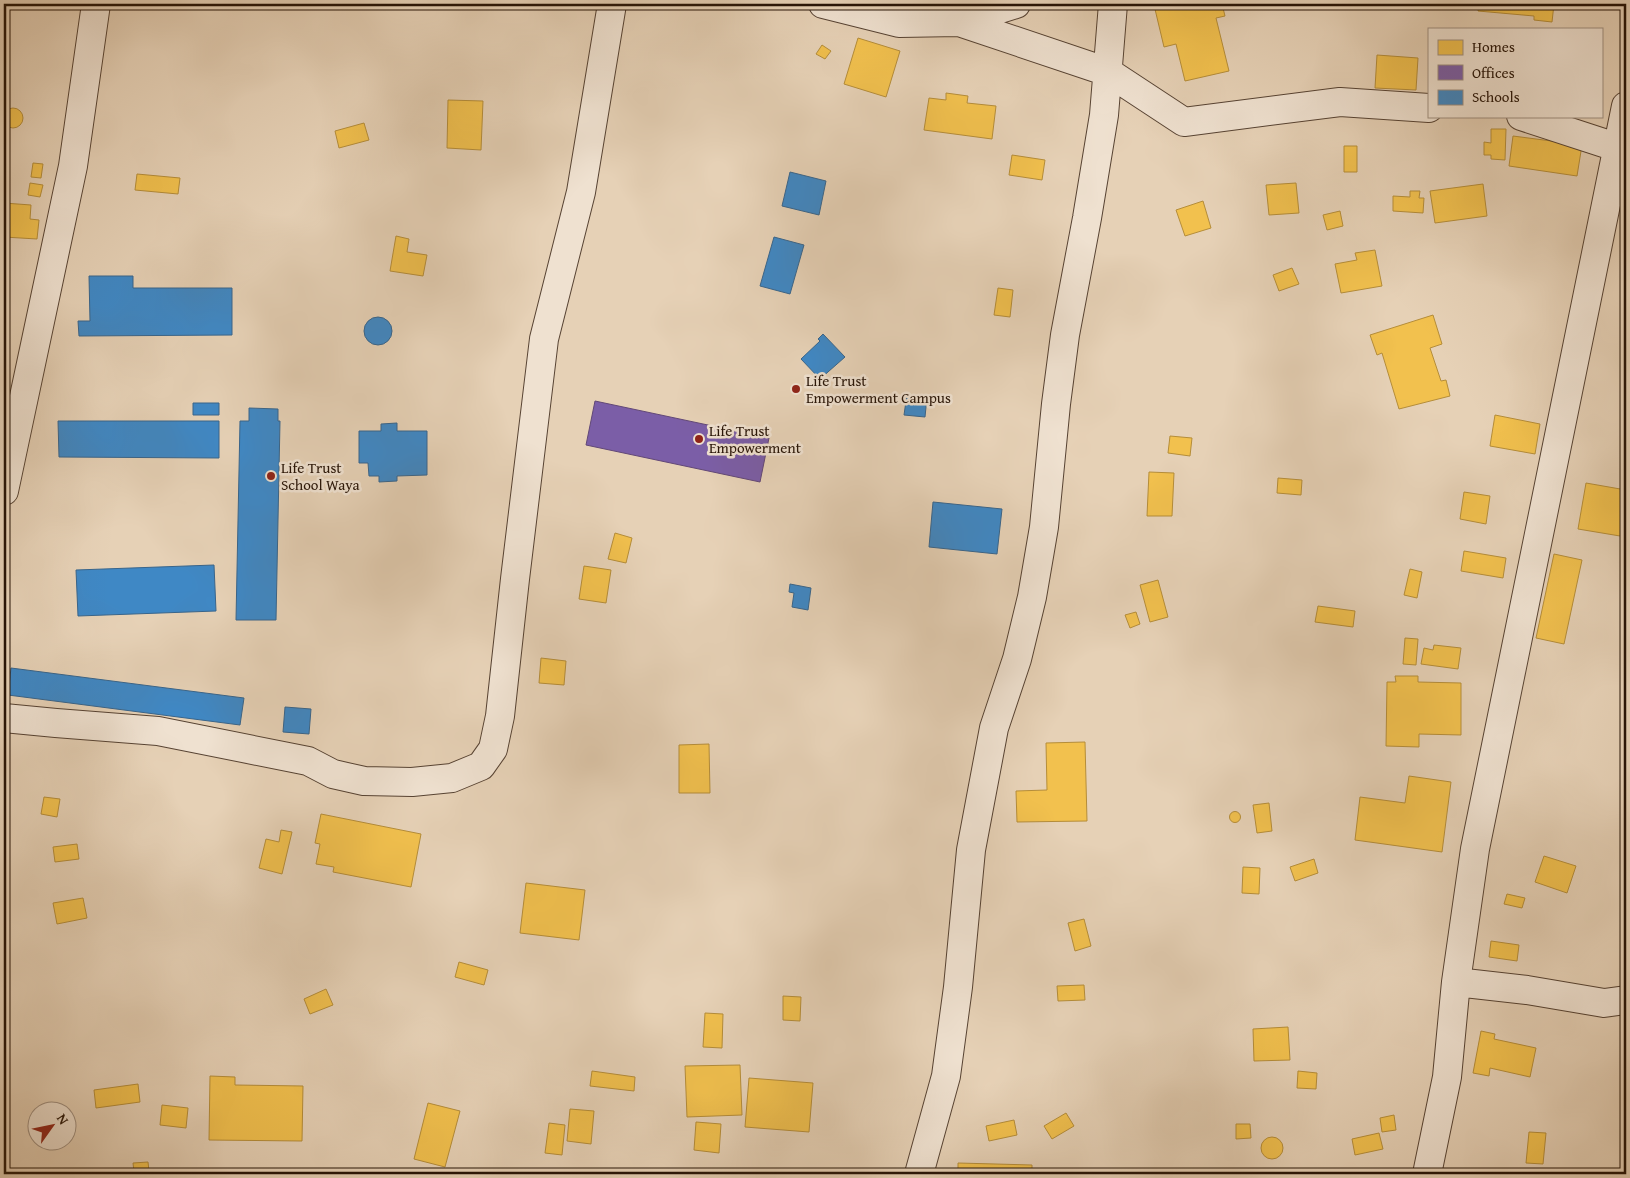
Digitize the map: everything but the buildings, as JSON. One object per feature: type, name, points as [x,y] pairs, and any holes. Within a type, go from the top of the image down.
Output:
[{"type":"street","points":[[4,491],[73,166],[96,4]]},
{"type":"street","points":[[4,718],[56,724],[158,731],[308,761],[333,774],[364,781],[412,782],[452,778],[481,766],[493,749],[500,716],[544,338],[581,192],[612,4]]},
{"type":"street","points":[[823,4],[899,23],[959,22],[1016,4]]},
{"type":"street","points":[[919,1174],[946,1076],[958,986],[971,850],[994,728],[1018,659],[1044,526],[1065,335],[1101,134],[1113,4]]},
{"type":"street","points":[[959,22],[1108,72],[1184,122],[1340,102],[1428,108]]},
{"type":"street","points":[[1427,1174],[1446,1076],[1456,982],[1475,849],[1622,148],[1626,106]]},
{"type":"street","points":[[1527,118],[1622,148]]},
{"type":"street","points":[[1456,982],[1527,990],[1604,1004],[1626,1000]]},
{"type":"place","name":"Life Trust Empowerment Campus","points":[[796,389]]},
{"type":"place","name":"Life Trust Empowerment","points":[[699,439]]},
{"type":"place","name":"Life Trust School Waya","points":[[271,476]]}]
